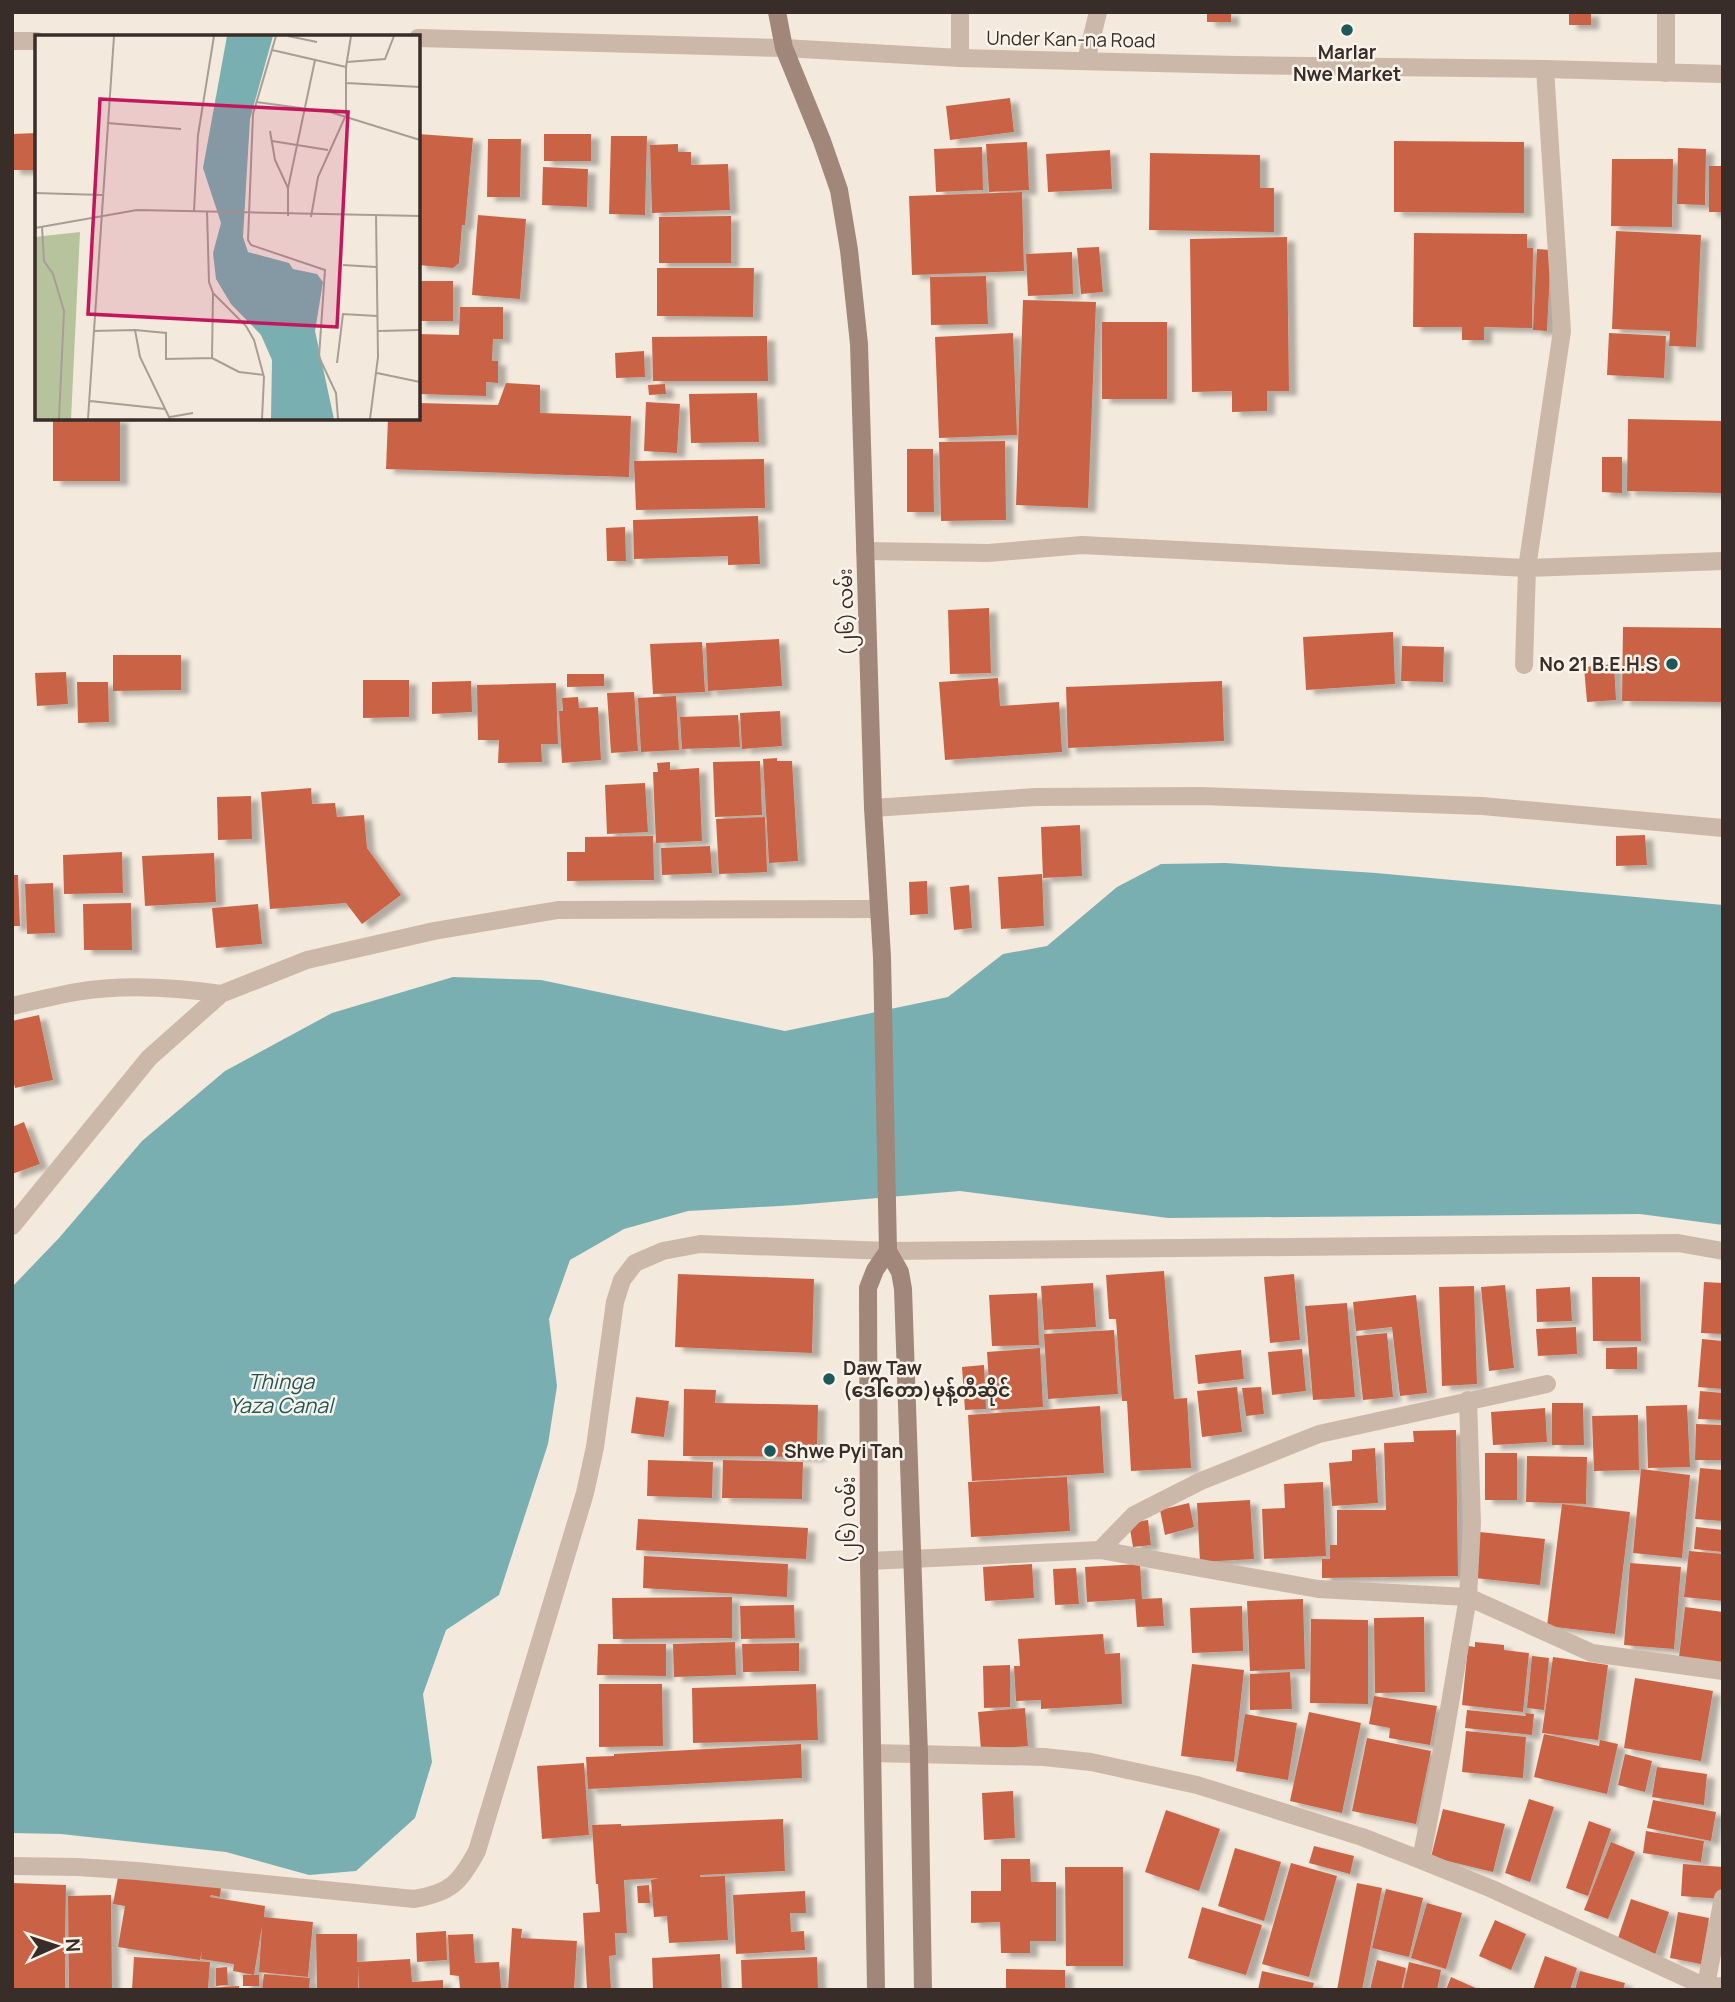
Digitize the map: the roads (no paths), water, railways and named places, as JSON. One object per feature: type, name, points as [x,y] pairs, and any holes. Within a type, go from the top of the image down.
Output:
[{"type":"main road","name":"(၂၆) လမ်း","points":[[777,12],[784,48],[839,190],[849,250],[859,344],[873,808],[882,957],[888,1251],[875,1270],[868,1287],[869,1561],[876,1990]]},
{"type":"main road","points":[[888,1251],[900,1272],[902,1289],[919,1754],[922,1990]]},
{"type":"street","points":[[960,12],[960,58]]},
{"type":"street","points":[[1086,61],[1098,12]]},
{"type":"street","points":[[1666,12],[1666,73]]},
{"type":"street","name":"Under Kan-na Road","points":[[420,38],[784,48],[960,58],[1723,74]]},
{"type":"street","points":[[12,41],[35,41]]},
{"type":"street","points":[[1524,665],[1527,568],[1562,331],[1545,69]]},
{"type":"street","points":[[864,551],[988,553],[1082,545],[1527,568],[1723,561]]},
{"type":"street","points":[[873,808],[1036,797],[1199,796],[1482,806],[1723,828]]},
{"type":"street","points":[[12,1226],[149,1058],[221,995],[307,960],[434,931],[558,909],[878,909]]},
{"type":"street","points":[[12,1006],[78,992],[133,987],[185,989],[221,995]]},
{"type":"street","points":[[12,1866],[137,1871],[414,1899],[434,1896],[453,1886],[467,1870],[477,1851],[585,1493],[601,1411],[615,1302],[622,1280],[635,1263],[663,1251],[700,1244],[888,1251],[1678,1243],[1723,1251]]},
{"type":"street","points":[[1100,1550],[1134,1515],[1201,1481],[1319,1434],[1547,1384]]},
{"type":"street","points":[[1421,1860],[1468,1597],[1472,1522],[1468,1400]]},
{"type":"street","points":[[869,1561],[1100,1550],[1318,1589],[1468,1597],[1592,1653],[1723,1671]]},
{"type":"street","points":[[872,1753],[1044,1757],[1091,1762],[1197,1785],[1362,1837],[1421,1860],[1492,1889],[1711,1988],[1723,1898]]},
{"type":"water","name":"Thinga Yaza Canal","points":[[1225,863],[1376,873],[1723,905],[1723,1225],[1640,1214],[1168,1218],[960,1191],[688,1211],[624,1229],[570,1260],[549,1319],[557,1386],[548,1444],[499,1595],[446,1630],[423,1694],[432,1762],[415,1818],[356,1871],[309,1875],[226,1852],[61,1834],[12,1833],[12,1287],[59,1238],[142,1141],[225,1071],[332,1013],[453,977],[541,980],[785,1031],[948,997],[1003,954],[1047,946],[1117,887],[1161,864]]},
{"type":"place","name":"Marlar Nwe Market","points":[[1347,30]]},
{"type":"place","name":"No 21 B.E.H.S","points":[[1672,664]]},
{"type":"place","name":"Daw Taw (ဒေါ်တော)မုန့်တီဆိုင်","points":[[829,1379]]},
{"type":"place","name":"Shwe Pyi Tan","points":[[770,1451]]}]
